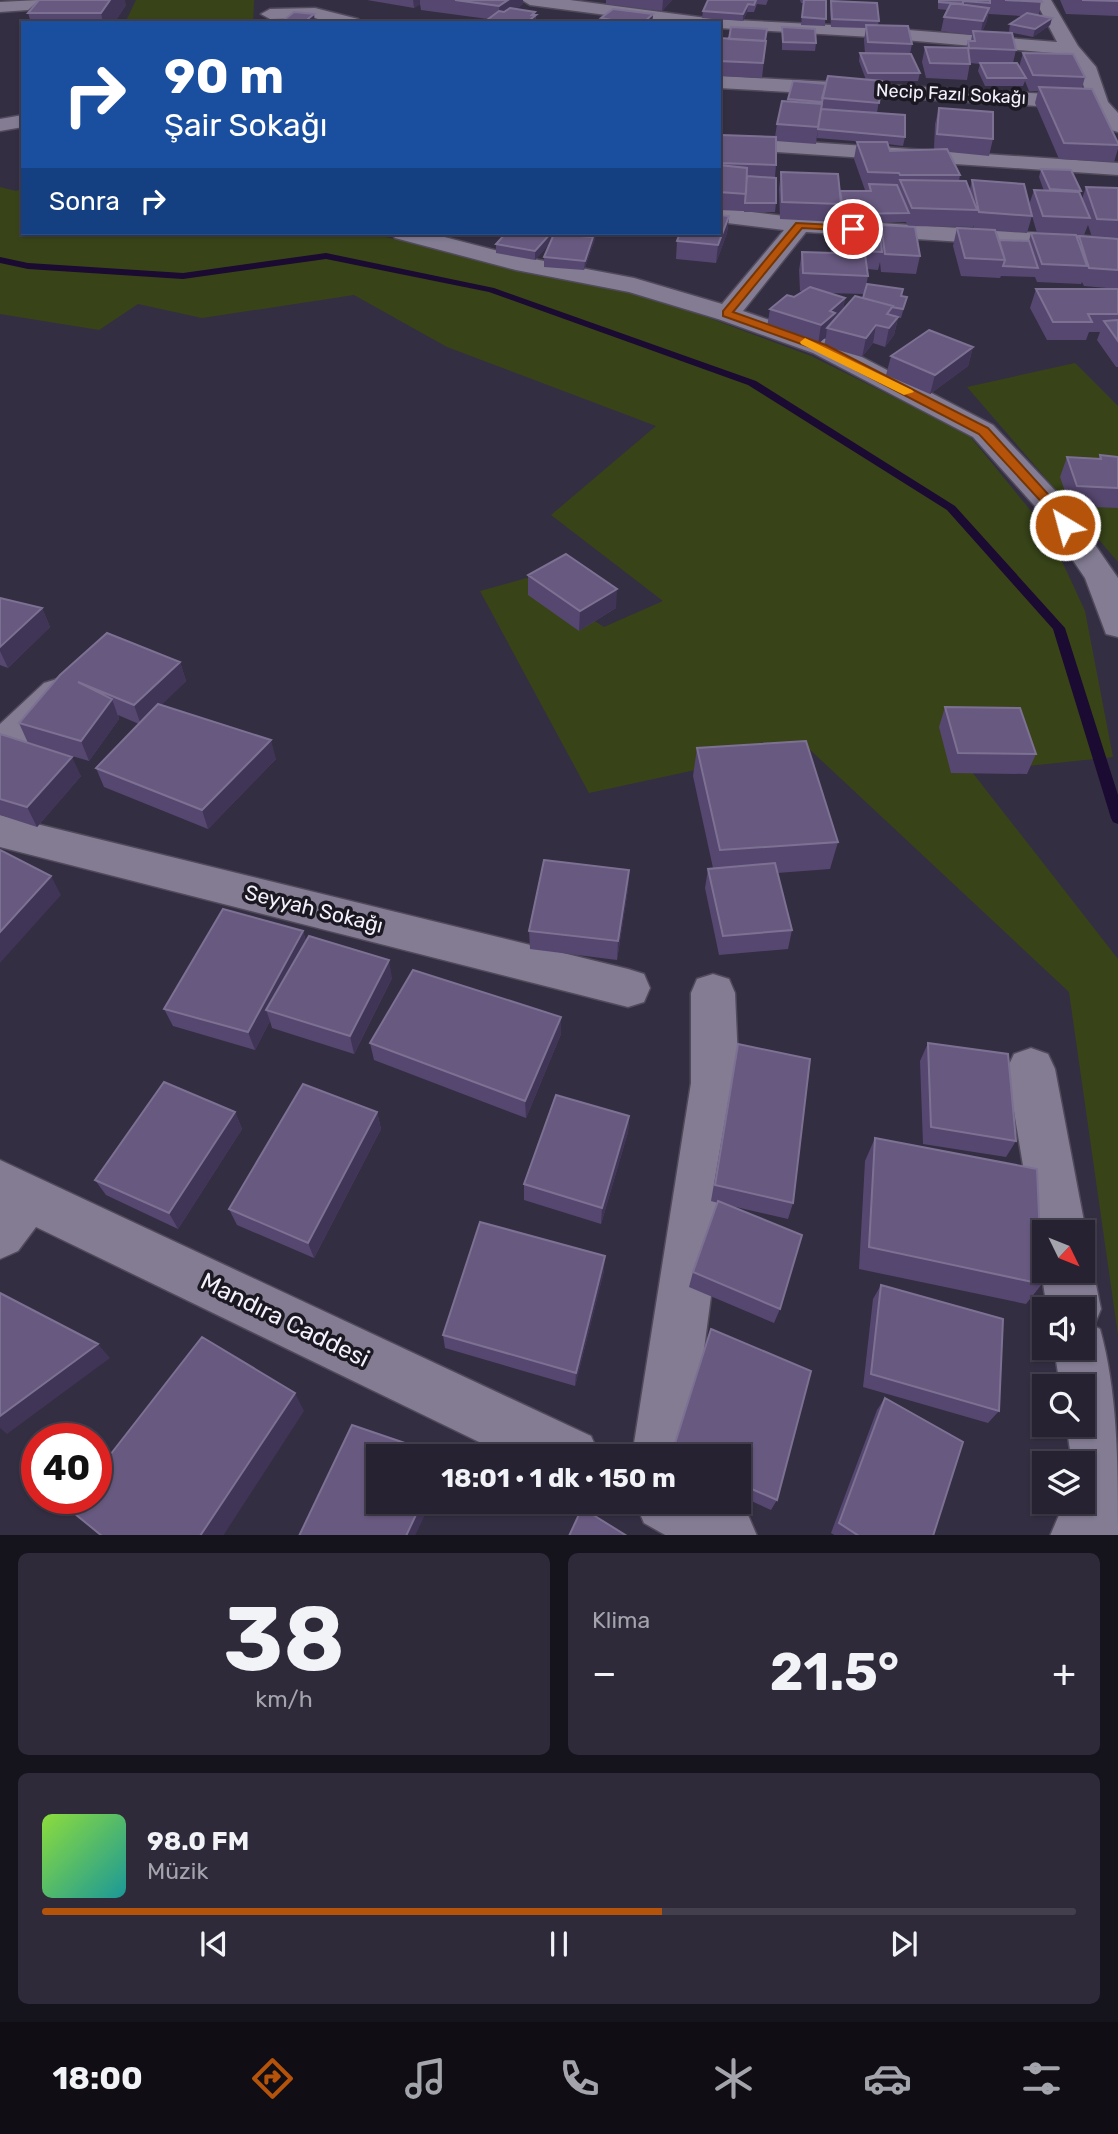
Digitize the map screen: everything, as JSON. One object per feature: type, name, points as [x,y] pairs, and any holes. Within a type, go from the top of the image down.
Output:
[{"type":"street","points":[[8,12],[30,0]]},
{"type":"street","points":[[315,13],[331,0]]},
{"type":"street","points":[[530,0],[671,21]]},
{"type":"street","points":[[1044,0],[1070,49],[1087,67],[1099,103],[1118,126]]},
{"type":"street","points":[[679,21],[693,7]]},
{"type":"street","points":[[271,12],[315,13],[345,21]]},
{"type":"street","points":[[721,23],[871,32],[1070,49]]},
{"type":"street","name":"Necip Fazıl Sokağı","points":[[721,82],[1099,103]]},
{"type":"street","points":[[0,125],[21,121]]},
{"type":"street","points":[[721,142],[1118,169]]},
{"type":"street","points":[[721,215],[800,225],[1118,245]]},
{"type":"street","points":[[727,314],[800,225]]},
{"type":"street","points":[[418,235],[516,263],[635,285],[727,314],[822,347],[983,431],[1053,507],[1101,578],[1118,626]]},
{"type":"street","points":[[0,746],[77,674]]},
{"type":"street","name":"Seyyah Sokağı","points":[[0,831],[628,988]]},
{"type":"street","points":[[663,1444],[715,1083],[713,993]]},
{"type":"street","points":[[1031,1069],[1058,1220]]},
{"type":"street","name":"Mandıra Caddesi","points":[[9,1204],[544,1444]]},
{"type":"street","points":[[1080,1535],[1111,1519],[1083,1360]]},
{"type":"street","points":[[688,1514],[727,1535]]},
{"type":"green space","points":[[136,0],[254,0],[253,21],[126,21]]},
{"type":"green space","points":[[0,187],[16,191],[21,189],[21,235],[376,235],[632,289],[811,356],[968,434],[1049,533],[1085,611],[1113,757],[972,772],[1118,959],[1118,1335],[1069,992],[806,746],[589,793],[480,591],[527,578],[604,627],[663,601],[551,515],[656,426],[447,347],[354,295],[202,318],[138,304],[99,330],[0,314]]},
{"type":"green space","points":[[1075,363],[1118,406],[1118,562],[967,387]]},
{"type":"building","points":[[39,0],[110,0],[101,13],[28,13]]},
{"type":"building","points":[[455,0],[508,0],[499,6]]},
{"type":"building","points":[[708,0],[756,0],[754,5],[748,4],[743,14],[703,11]]},
{"type":"building","points":[[804,0],[826,0],[826,19],[802,17]]},
{"type":"building","points":[[939,0],[990,0],[990,3],[963,1],[963,4]]},
{"type":"building","points":[[1005,0],[1041,0],[1042,2]]},
{"type":"building","points":[[831,1],[877,3],[879,21],[832,19]]},
{"type":"building","points":[[951,3],[989,8],[983,21],[944,17]]},
{"type":"building","points":[[510,8],[535,12],[532,15],[536,15],[528,21],[486,21],[499,11],[504,12]]},
{"type":"building","points":[[613,9],[653,14],[645,21],[601,18]]},
{"type":"building","points":[[294,12],[314,14],[305,21],[283,21]]},
{"type":"building","points":[[1027,13],[1052,18],[1035,29],[1010,24]]},
{"type":"building","points":[[866,25],[908,26],[912,44],[868,42]]},
{"type":"building","points":[[731,27],[767,29],[765,41],[729,39]]},
{"type":"building","points":[[782,27],[815,29],[816,43],[783,42]]},
{"type":"building","points":[[973,31],[1012,33],[1016,50],[969,48],[968,41],[975,41]]},
{"type":"building","points":[[721,38],[766,41],[763,63],[721,61]]},
{"type":"building","points":[[925,47],[968,48],[970,64],[930,63]]},
{"type":"building","points":[[860,53],[911,54],[920,73],[868,73]]},
{"type":"building","points":[[1023,53],[1073,54],[1085,77],[1033,75]]},
{"type":"building","points":[[980,63],[1017,63],[1026,78],[987,78]]},
{"type":"building","points":[[828,76],[882,81],[879,103],[822,98]]},
{"type":"building","points":[[793,81],[826,84],[822,102],[788,99]]},
{"type":"building","points":[[1039,87],[1092,89],[1118,145],[1064,143]]},
{"type":"building","points":[[782,101],[822,104],[818,127],[777,124]]},
{"type":"building","points":[[939,108],[993,112],[993,139],[937,134]]},
{"type":"building","points":[[821,109],[905,115],[905,137],[818,129]]},
{"type":"building","points":[[721,135],[776,137],[776,165],[721,163]]},
{"type":"building","points":[[857,142],[887,142],[890,151],[947,149],[960,175],[868,172]]},
{"type":"building","points":[[721,165],[747,168],[746,194],[721,192]]},
{"type":"building","points":[[1041,169],[1071,170],[1081,191],[1050,189]]},
{"type":"building","points":[[781,172],[838,174],[841,204],[782,202]]},
{"type":"building","points":[[747,176],[776,178],[776,203],[745,203]]},
{"type":"building","points":[[900,180],[966,181],[977,210],[912,208]]},
{"type":"building","points":[[972,180],[1024,184],[1032,216],[979,212]]},
{"type":"building","points":[[869,184],[897,185],[909,213],[844,214],[840,191],[871,191]]},
{"type":"building","points":[[1086,187],[1118,188],[1118,220],[1097,219]]},
{"type":"building","points":[[1034,190],[1079,192],[1090,218],[1043,216]]},
{"type":"building","points":[[721,215],[729,216],[718,245],[677,241],[679,235],[721,235]]},
{"type":"building","points":[[833,223],[879,225],[882,252],[835,250]]},
{"type":"building","points":[[881,225],[915,227],[920,256],[885,254]]},
{"type":"building","points":[[957,228],[995,230],[1005,260],[965,258]]},
{"type":"building","points":[[1031,233],[1076,235],[1087,266],[1042,264]]},
{"type":"building","points":[[504,235],[549,235],[535,251],[496,244]]},
{"type":"building","points":[[554,235],[593,237],[585,261],[544,257]]},
{"type":"building","points":[[1079,236],[1118,239],[1118,270],[1089,268]]},
{"type":"building","points":[[999,240],[1029,241],[1038,268],[1003,266],[1005,260]]},
{"type":"building","points":[[802,252],[865,254],[868,276],[803,273]]},
{"type":"building","points":[[867,284],[903,289],[901,296],[907,297],[903,309],[863,298]]},
{"type":"building","points":[[810,287],[845,298],[830,311],[835,313],[821,325],[770,309],[787,295],[794,297]]},
{"type":"building","points":[[1036,289],[1118,289],[1118,314],[1088,314],[1092,322],[1053,322]]},
{"type":"building","points":[[855,296],[893,306],[887,314],[898,317],[889,328],[876,325],[866,338],[827,328]]},
{"type":"building","points":[[1118,320],[1118,341],[1104,321]]},
{"type":"building","points":[[929,330],[973,347],[935,375],[891,356]]},
{"type":"building","points":[[1100,455],[1118,457],[1118,488],[1077,486],[1067,457],[1101,459]]},
{"type":"building","points":[[566,554],[617,589],[580,611],[528,575]]},
{"type":"building","points":[[0,598],[42,608],[0,647]]},
{"type":"building","points":[[107,633],[180,662],[134,705],[78,682],[112,699],[81,741],[19,723],[60,675]]},
{"type":"building","points":[[158,704],[271,740],[202,810],[96,768]]},
{"type":"building","points":[[945,707],[1020,708],[1036,754],[958,753]]},
{"type":"building","points":[[0,734],[72,757],[27,807],[0,799]]},
{"type":"building","points":[[806,741],[838,842],[720,850],[697,748]]},
{"type":"building","points":[[0,850],[51,876],[0,932]]},
{"type":"building","points":[[544,860],[629,870],[618,941],[529,931]]},
{"type":"building","points":[[775,863],[792,930],[723,936],[708,869]]},
{"type":"building","points":[[223,909],[303,931],[248,1032],[164,1009]]},
{"type":"building","points":[[309,936],[389,960],[350,1036],[266,1010]]},
{"type":"building","points":[[413,970],[561,1017],[525,1101],[370,1043]]},
{"type":"building","points":[[928,1043],[1008,1054],[1016,1141],[931,1127]]},
{"type":"building","points":[[738,1044],[810,1059],[793,1203],[715,1185]]},
{"type":"building","points":[[164,1082],[235,1112],[169,1213],[95,1180]]},
{"type":"building","points":[[303,1084],[377,1112],[308,1243],[229,1209]]},
{"type":"building","points":[[556,1095],[629,1116],[602,1208],[524,1184]]},
{"type":"building","points":[[875,1138],[1037,1169],[1039,1220],[1032,1220],[1032,1282],[869,1247]]},
{"type":"building","points":[[718,1201],[802,1235],[780,1309],[693,1272]]},
{"type":"building","points":[[480,1222],[605,1256],[576,1373],[443,1335]]},
{"type":"building","points":[[881,1285],[1003,1319],[999,1411],[871,1374]]},
{"type":"building","points":[[0,1293],[98,1344],[0,1416]]},
{"type":"building","points":[[711,1329],[811,1371],[777,1500],[751,1489],[751,1444],[675,1444]]},
{"type":"building","points":[[202,1337],[295,1393],[201,1535],[101,1535],[75,1514],[112,1514],[112,1452]]},
{"type":"building","points":[[885,1398],[963,1442],[933,1535],[857,1535],[839,1523]]},
{"type":"building","points":[[352,1425],[408,1444],[366,1444],[366,1514],[416,1514],[406,1535],[299,1535]]},
{"type":"building","points":[[579,1514],[592,1514],[625,1535],[569,1535]]},
{"type":"waterway","points":[[0,260],[28,266],[183,276],[326,256],[491,290],[752,383],[951,508],[1059,628],[1118,818]]},
{"type":"slow traffic","points":[[805,342],[822,347],[908,392]]},
{"type":"route","points":[[853,229],[800,225],[727,314],[822,347],[983,431],[1053,507],[1065,525]]}]
